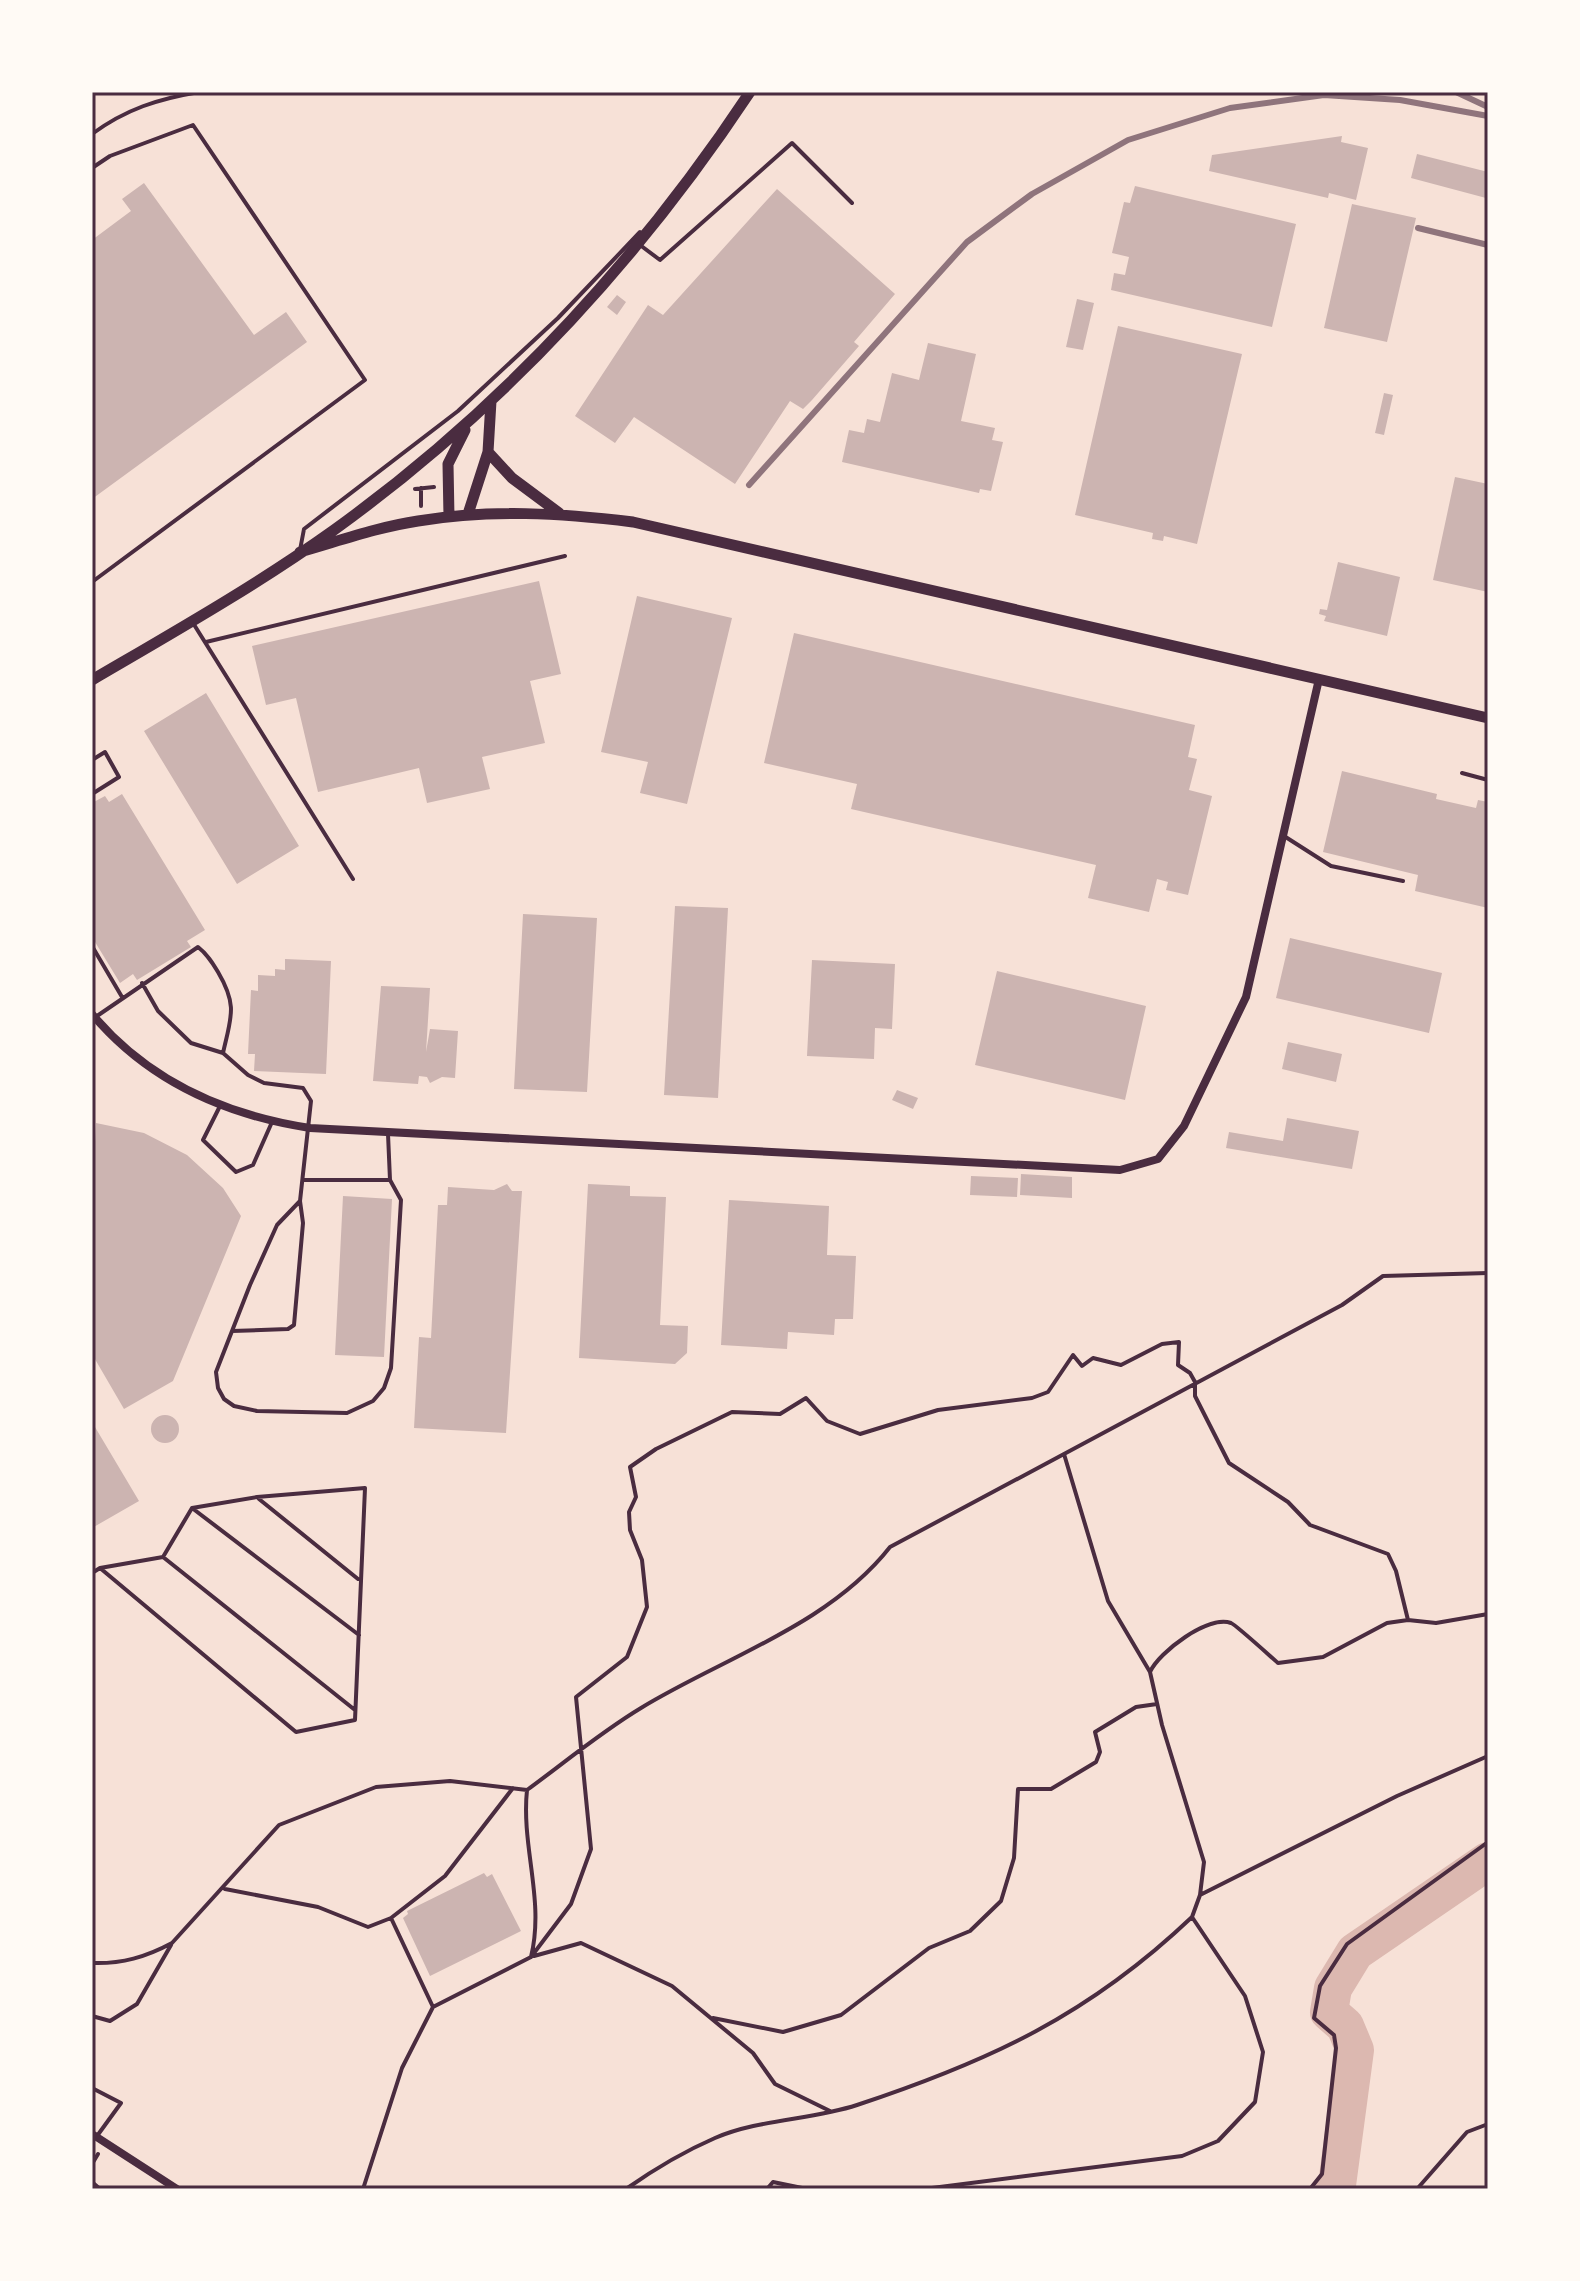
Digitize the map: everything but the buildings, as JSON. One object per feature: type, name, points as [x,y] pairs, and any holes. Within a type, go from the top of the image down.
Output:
[{"type":"street","points":[[92,680],[300,552],[477,414],[583,309],[656,224],[701,166],[750,92]]},
{"type":"street","points":[[468,514],[488,452],[491,401]]},
{"type":"street","points":[[449,517],[448,464],[457,440],[477,414]]},
{"type":"street","points":[[488,452],[512,478],[559,513]]},
{"type":"street","points":[[300,552],[387,527],[468,514],[559,513],[633,522],[1488,718]]},
{"type":"street","points":[[93,1016],[153,1071],[220,1106],[272,1122],[310,1128],[897,1156],[1120,1170],[1158,1159],[1184,1126],[1246,997],[1319,679]]},
{"type":"street","points":[[94,2135],[177,2189]]},
{"type":"lane","points":[[92,134],[113,119],[153,100],[199,92]]},
{"type":"lane","points":[[92,168],[110,156],[193,125],[365,380],[92,582]]},
{"type":"lane","points":[[639,244],[660,260],[792,143],[852,203]]},
{"type":"lane","points":[[300,552],[304,529],[458,411],[558,318],[637,234],[656,224]]},
{"type":"lane","points":[[206,642],[565,556]]},
{"type":"lane","points":[[192,621],[353,879]]},
{"type":"lane","points":[[92,760],[105,752],[119,777],[92,794]]},
{"type":"lane","points":[[1462,773],[1488,780]]},
{"type":"lane","points":[[1283,835],[1331,866],[1403,881]]},
{"type":"lane","points":[[92,946],[122,997]]},
{"type":"lane","points":[[93,1016],[198,947],[206,953],[231,994],[233,1009],[223,1053]]},
{"type":"lane","points":[[142,983],[171,1026],[191,1043],[223,1053],[248,1075],[264,1083],[303,1088],[311,1101],[300,1201],[303,1223],[294,1325],[288,1329],[232,1331]]},
{"type":"lane","points":[[220,1106],[203,1140],[236,1172],[253,1165],[272,1122]]},
{"type":"lane","points":[[300,1201],[277,1225],[216,1372],[224,1399],[234,1406],[257,1411],[347,1413],[373,1401],[384,1388],[391,1368],[401,1200],[390,1180],[388,1132]]},
{"type":"lane","points":[[303,1180],[390,1180]]},
{"type":"lane","points":[[100,1568],[296,1732],[355,1720],[365,1488],[257,1497],[192,1508],[163,1557]]},
{"type":"lane","points":[[257,1497],[359,1580]]},
{"type":"lane","points":[[192,1508],[359,1635]]},
{"type":"lane","points":[[92,1573],[100,1568],[163,1557],[355,1710]]},
{"type":"lane","points":[[92,2088],[121,2103],[94,2135]]},
{"type":"path","points":[[92,2016],[110,2021],[137,2004],[172,1943],[225,1889],[279,1825],[376,1787],[450,1781],[527,1790],[639,1708],[797,1623],[870,1573],[890,1547],[1342,1305],[1383,1276],[1488,1273]]},
{"type":"path","points":[[531,1957],[571,1904],[591,1849],[587,1781],[580,1751],[576,1697],[627,1657],[647,1607],[642,1560],[630,1530],[629,1512],[636,1497],[630,1467],[656,1449],[732,1412],[780,1414],[806,1398],[827,1421],[860,1434],[938,1410],[1032,1398],[1048,1392],[1068,1368],[1073,1355],[1082,1366],[1093,1358],[1121,1365],[1162,1344],[1179,1342],[1178,1365],[1190,1373],[1195,1382],[1195,1396],[1229,1463],[1288,1502],[1310,1525],[1388,1554],[1396,1571],[1408,1620]]},
{"type":"path","points":[[626,2189],[717,2137],[830,2111],[993,2055],[1067,2016],[1157,1951],[1192,1917],[1200,1895],[1204,1862],[1150,1672],[1108,1601],[1064,1454]]},
{"type":"path","points":[[1150,1672],[1157,1657],[1212,1622],[1232,1623],[1278,1663],[1323,1657],[1387,1623],[1408,1620],[1436,1623],[1488,1614]]},
{"type":"path","points":[[713,2018],[783,2032],[841,2015],[929,1948],[970,1931],[1001,1901],[1014,1858],[1018,1789],[1051,1789],[1096,1762],[1100,1752],[1095,1732],[1136,1707],[1157,1704]]},
{"type":"path","points":[[1200,1895],[1397,1796],[1488,1756]]},
{"type":"path","points":[[225,1889],[318,1907],[368,1927],[391,1918],[445,1876],[513,1788]]},
{"type":"path","points":[[527,1790],[524,1817],[538,1906],[531,1957]]},
{"type":"path","points":[[1310,2189],[1322,2174],[1336,2048],[1334,2035],[1314,2018],[1320,1986],[1347,1944],[1488,1842]]},
{"type":"path","points":[[924,2189],[1182,2156],[1218,2141],[1255,2102],[1263,2052],[1245,1996],[1192,1917]]},
{"type":"path","points":[[391,1918],[433,2007]]},
{"type":"path","points":[[92,1963],[112,1964],[150,1955],[172,1943]]},
{"type":"path","points":[[363,2189],[402,2068],[433,2007],[531,1957],[581,1943],[672,1986],[753,2053],[775,2084],[830,2111]]},
{"type":"path","points":[[1417,2189],[1467,2132],[1488,2124]]},
{"type":"path","points":[[92,2151],[100,2155],[92,2164]]},
{"type":"path","points":[[92,2182],[100,2189]]},
{"type":"path","points":[[767,2189],[773,2182],[807,2189]]},
{"type":"waterway","points":[[1334,2189],[1355,2050],[1345,2026],[1329,2012],[1333,1988],[1355,1952],[1488,1861]]},
{"type":"railway","points":[[1456,92],[1488,107]]},
{"type":"railway","points":[[749,485],[967,242],[1032,194],[1128,140],[1230,108],[1324,95],[1400,100],[1488,116]]},
{"type":"railway","points":[[1418,228],[1488,245]]}]
